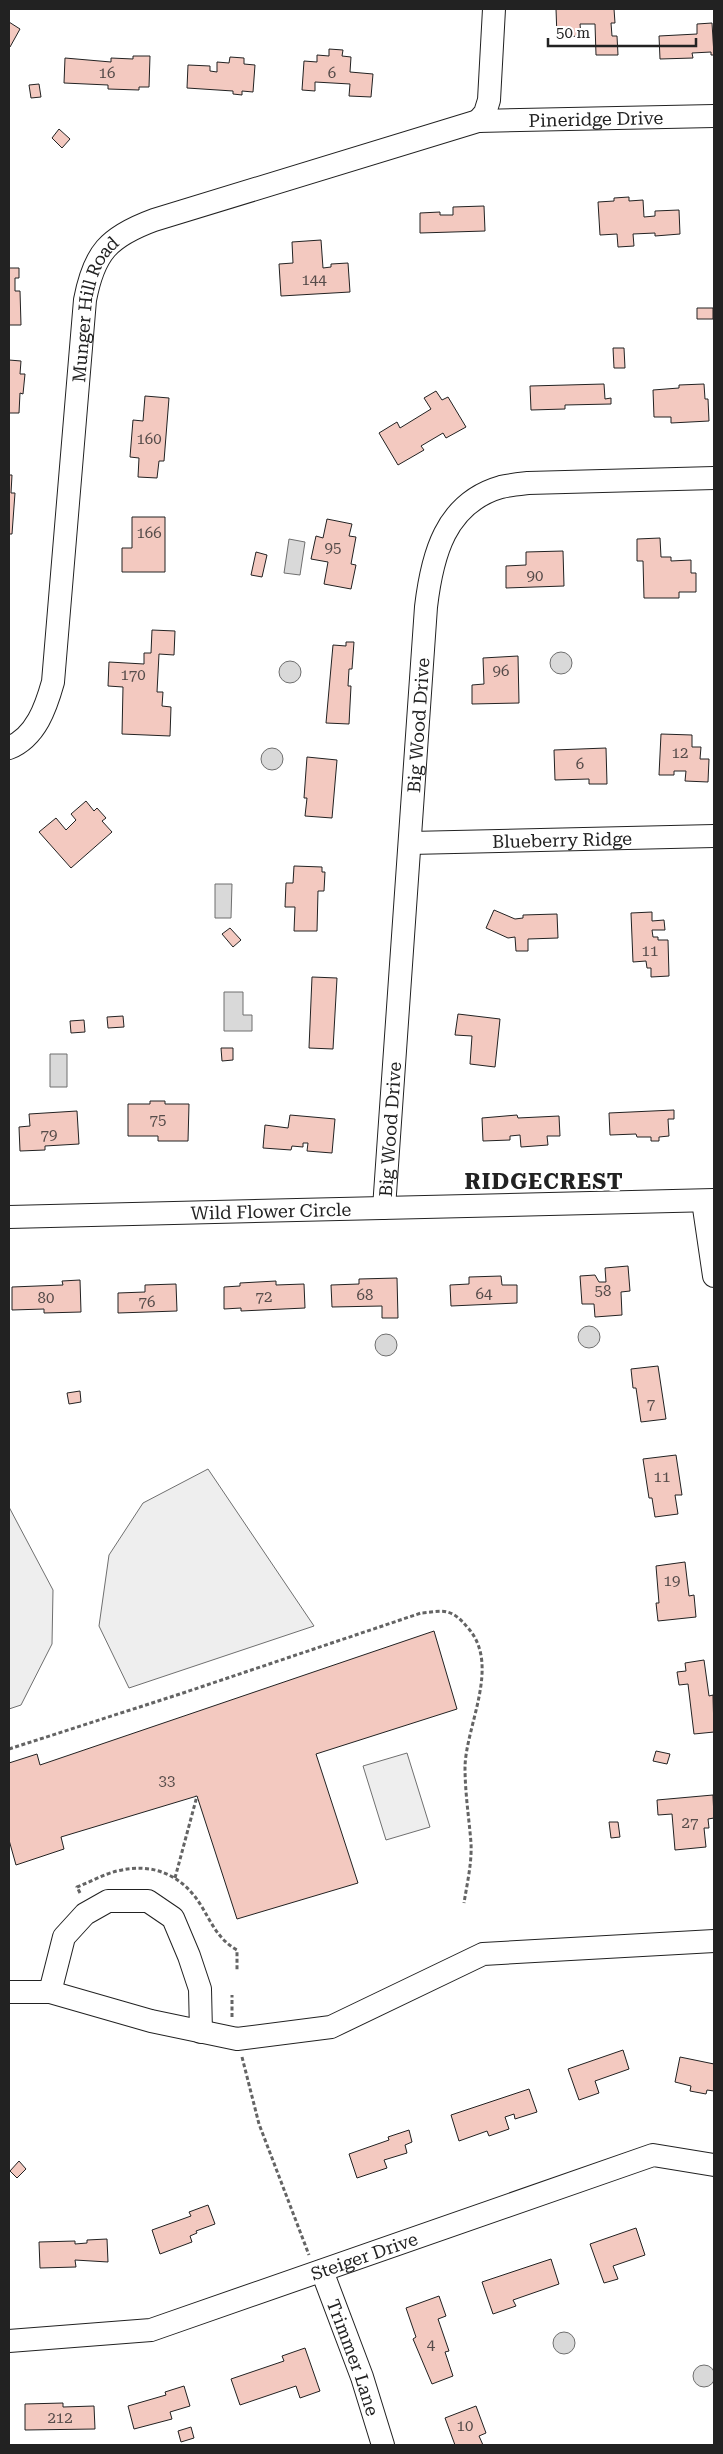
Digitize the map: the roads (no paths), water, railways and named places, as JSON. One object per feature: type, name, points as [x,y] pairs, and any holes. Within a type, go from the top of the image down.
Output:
[{"type":"street","points":[[478,121],[485,113],[489,100],[494,9]]},
{"type":"street","name":"Pineridge Drive","points":[[478,121],[714,116]]},
{"type":"street","name":"Munger Hill Road","points":[[9,748],[26,736],[40,719],[53,682],[85,300],[90,274],[101,253],[131,228],[478,121]]},
{"type":"street","name":"Big Wood Drive","points":[[384,1208],[426,607],[432,570],[446,528],[463,509],[480,497],[500,487],[528,483],[714,478]]},
{"type":"street","name":"Blueberry Ridge","points":[[410,843],[714,836]]},
{"type":"street","points":[[708,1201],[714,1276]]},
{"type":"street","name":"Wild Flower Circle","points":[[9,1217],[708,1201]]},
{"type":"street","points":[[50,1992],[64,1937],[85,1914],[108,1900],[148,1900],[173,1918],[189,1956],[200,1989],[201,2032]]},
{"type":"street","points":[[9,1992],[50,1992],[151,2021],[237,2038],[331,2027],[483,1954],[714,1941]]},
{"type":"street","name":"Steiger Drive","points":[[9,2341],[150,2330],[317,2266],[653,2155],[714,2165]]},
{"type":"street","name":"Trimmer Lane","points":[[317,2266],[362,2377],[383,2445]]},
{"type":"district","name":"RIDGECREST","points":[[544,1181]]}]
